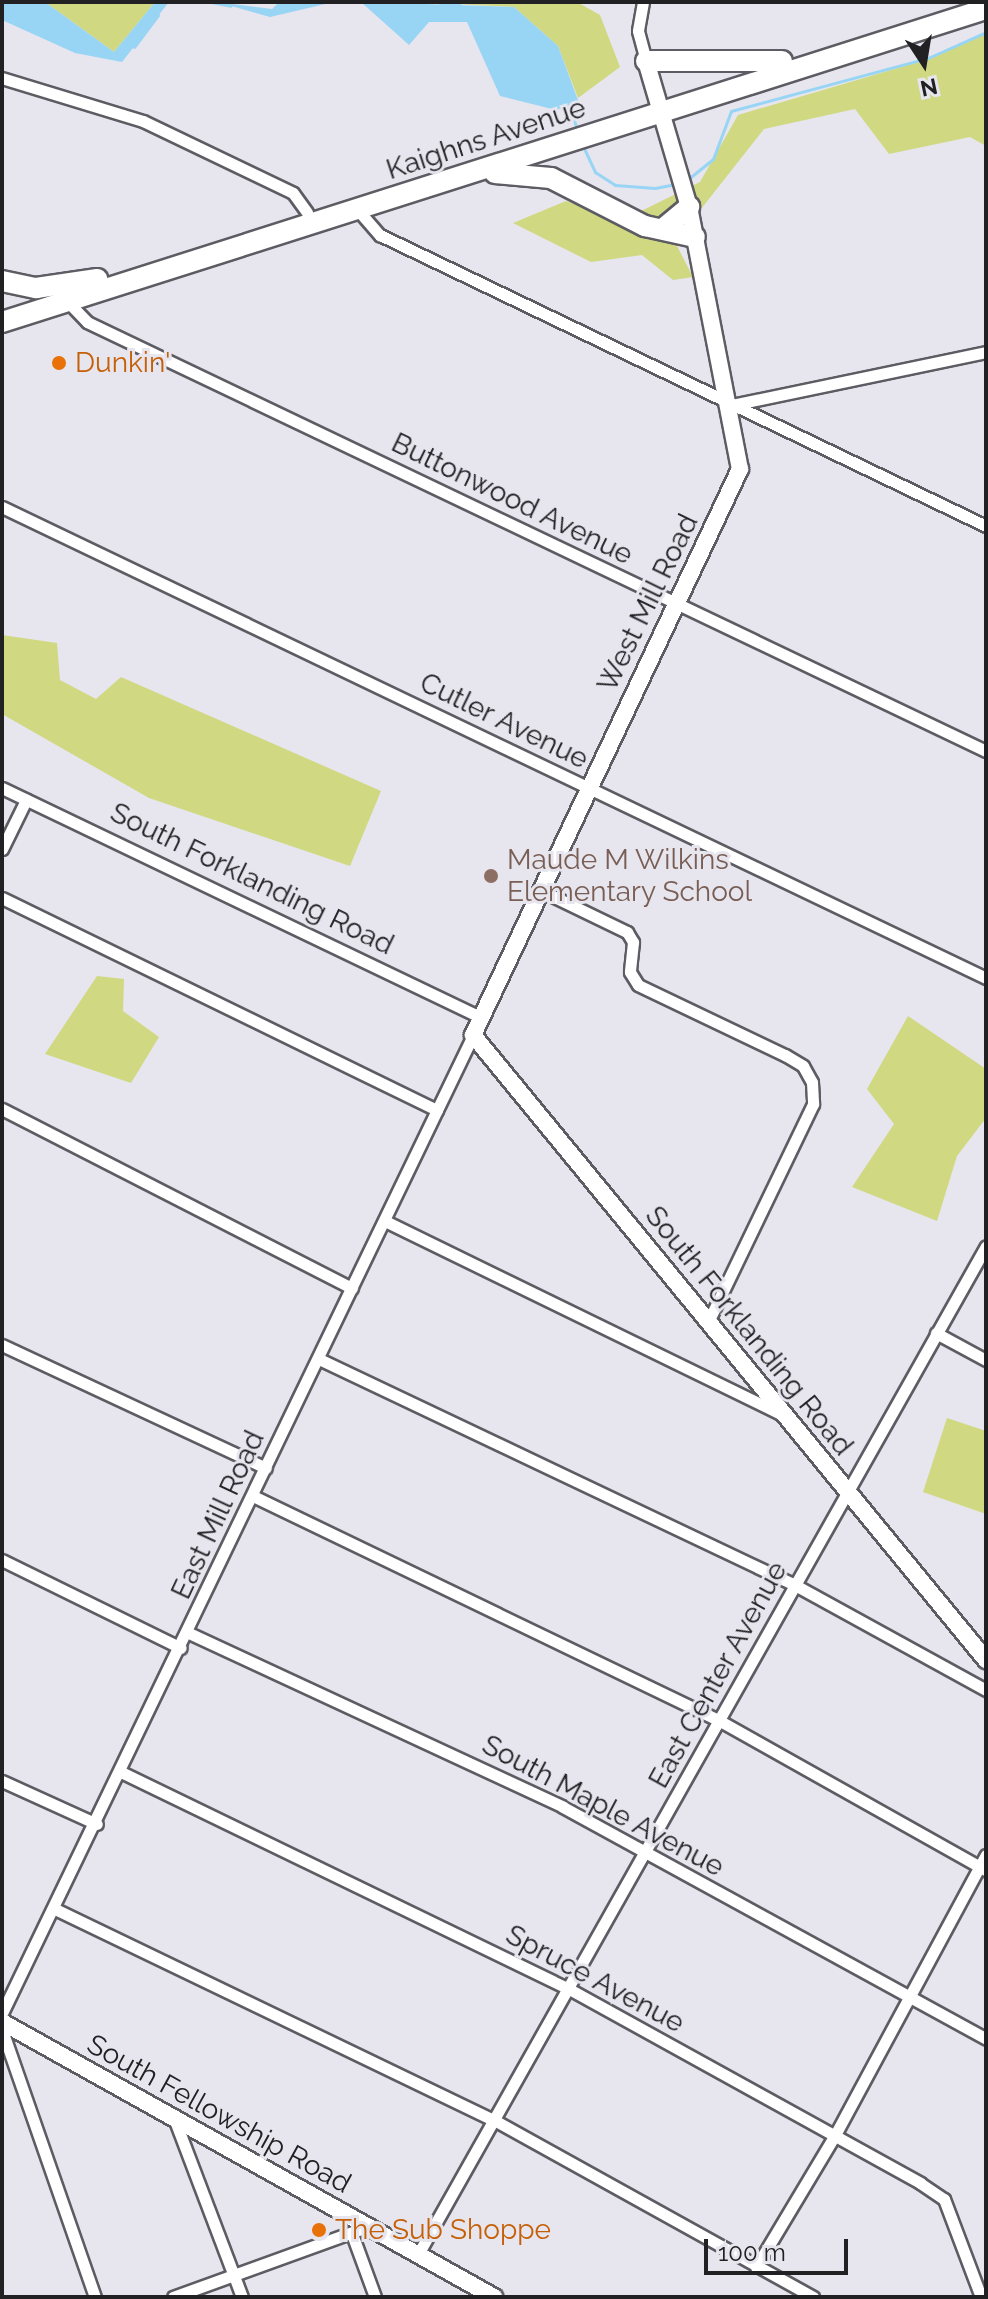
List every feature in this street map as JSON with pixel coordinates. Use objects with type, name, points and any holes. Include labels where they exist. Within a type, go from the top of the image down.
[{"type":"highway","name":"Kaighns Avenue","points":[[659,107],[782,61],[968,2]]},
{"type":"highway","name":"Kaighns Avenue","points":[[2,309],[307,212],[986,9]]},
{"type":"highway","points":[[646,61],[782,61]]},
{"type":"highway","name":"Kaighns Avenue","points":[[2,322],[463,176],[579,132]]},
{"type":"highway","points":[[463,176],[514,171],[544,176],[645,226],[695,237]]},
{"type":"highway","points":[[664,228],[686,198]]},
{"type":"highway","points":[[2,281],[36,288],[97,279]]},
{"type":"street","points":[[643,2],[638,31],[646,61]]},
{"type":"street","name":"West Mill Road","points":[[473,1035],[740,469],[731,405],[695,237],[646,61]]},
{"type":"street","points":[[2,78],[143,121],[293,193],[307,212]]},
{"type":"street","points":[[357,209],[380,235],[986,526]]},
{"type":"street","name":"Buttonwood Avenue","points":[[67,301],[87,322],[986,751]]},
{"type":"street","points":[[731,405],[986,352]]},
{"type":"street","name":"Cutler Avenue","points":[[2,507],[986,978]]},
{"type":"street","name":"South Forklanding Road","points":[[2,788],[480,1017]]},
{"type":"street","points":[[2,849],[26,800]]},
{"type":"street","points":[[540,890],[630,935],[630,972],[638,985],[785,1055],[803,1066],[812,1082],[813,1104],[709,1320]]},
{"type":"street","points":[[2,898],[437,1110]]},
{"type":"street","name":"South Forklanding Road","points":[[473,1035],[986,1660]]},
{"type":"street","name":"East Mill Road","points":[[2,2013],[189,1633],[473,1035]]},
{"type":"street","points":[[2,1109],[352,1288]]},
{"type":"street","points":[[385,1221],[785,1416]]},
{"type":"street","name":"East Center Avenue","points":[[417,2256],[571,1990],[986,1246]]},
{"type":"street","points":[[936,1333],[986,1360]]},
{"type":"street","points":[[2,1345],[266,1468]]},
{"type":"street","points":[[319,1359],[795,1585],[986,1690]]},
{"type":"street","points":[[253,1496],[720,1721],[983,1868]]},
{"type":"street","points":[[2,1560],[181,1648]]},
{"type":"street","name":"South Maple Avenue","points":[[189,1633],[483,1768],[986,2039]]},
{"type":"street","name":"Spruce Avenue","points":[[121,1772],[571,1990],[835,2135],[944,2199],[981,2297]]},
{"type":"street","points":[[2,1781],[97,1824]]},
{"type":"street","points":[[756,2267],[835,2135],[983,1868],[986,1855]]},
{"type":"street","points":[[55,1909],[494,2120],[813,2297]]},
{"type":"street","name":"South Fellowship Road","points":[[2,2022],[174,2118],[359,2230],[417,2256],[494,2297]]},
{"type":"street","points":[[2,2030],[95,2297]]},
{"type":"street","points":[[174,2118],[242,2297]]},
{"type":"street","points":[[173,2297],[359,2230],[375,2297]]},
{"type":"green space","points":[[45,2],[155,2],[114,52]]},
{"type":"green space","points":[[416,2],[577,2],[600,15],[620,67],[578,98],[558,46],[514,7]]},
{"type":"green space","points":[[986,33],[986,146],[970,137],[889,154],[855,109],[764,129],[675,242],[693,277],[673,280],[642,255],[591,262],[513,223],[566,201],[621,221],[700,182],[738,115],[918,62]]},
{"type":"green space","points":[[2,635],[57,643],[60,680],[96,699],[121,677],[381,791],[350,866],[149,798],[2,714]]},
{"type":"green space","points":[[97,976],[124,979],[123,1011],[159,1037],[131,1083],[45,1054]]},
{"type":"green space","points":[[908,1016],[986,1069],[986,1118],[957,1156],[937,1221],[852,1187],[894,1124],[867,1089]]},
{"type":"green space","points":[[947,1418],[986,1431],[986,1514],[923,1492]]},
{"type":"water","points":[[2,2],[45,2],[114,52],[155,2],[169,2],[122,62],[75,53],[2,20]]},
{"type":"water","points":[[217,2],[272,9],[279,2],[334,2],[270,17]]},
{"type":"water","points":[[361,2],[514,7],[558,46],[579,103],[556,110],[500,96],[467,22],[429,22],[409,45]]},
{"type":"waterway","points":[[211,2],[231,6]]},
{"type":"waterway","points":[[440,4],[460,5]]},
{"type":"waterway","points":[[134,47],[158,15]]},
{"type":"waterway","points":[[687,180],[713,159],[731,111],[928,58],[986,32]]},
{"type":"waterway","points":[[568,103],[577,129]]},
{"type":"waterway","points":[[582,144],[595,172],[615,185],[655,188],[676,184]]},
{"type":"place","name":"Dunkin'","points":[[59,363]]},
{"type":"place","name":"Maude M Wilkins Elementary School","points":[[491,876]]},
{"type":"place","name":"The Sub Shoppe","points":[[319,2230]]}]
